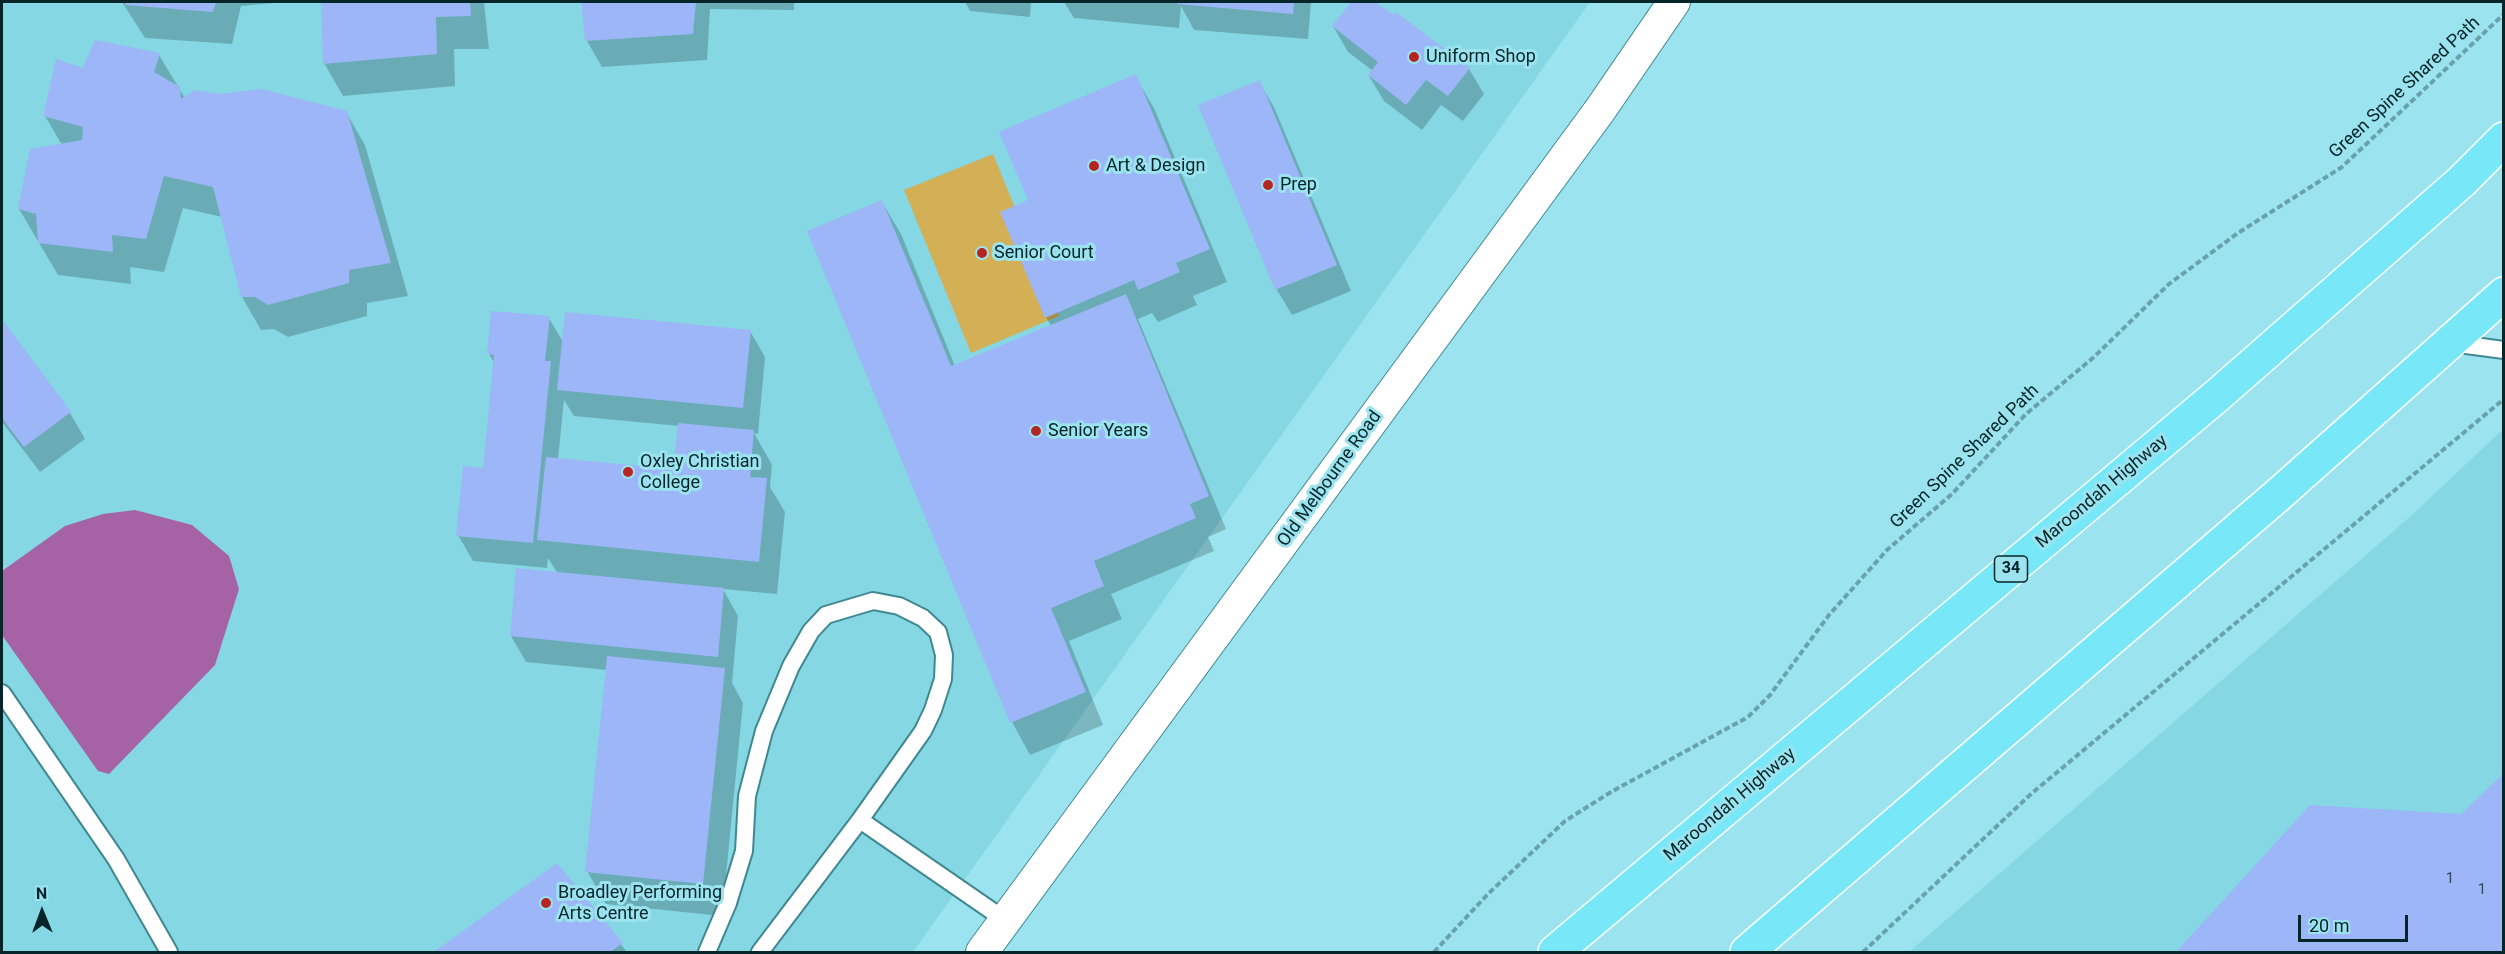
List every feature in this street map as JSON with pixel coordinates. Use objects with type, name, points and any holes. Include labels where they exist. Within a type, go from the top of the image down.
[{"type":"highway","name":"Maroondah Highway","points":[[1555,952],[2219,394],[2462,181],[2504,139]]},
{"type":"highway","points":[[1747,952],[2269,503],[2504,294]]},
{"type":"street","name":"Old Melbourne Road","points":[[982,952],[1600,110],[1674,2]]},
{"type":"lane","points":[[2450,343],[2504,350]]},
{"type":"lane","points":[[707,952],[728,903],[744,851],[747,795],[764,731],[791,666],[811,631],[826,615],[873,601],[899,606],[915,614],[938,632],[944,656],[943,679],[923,731],[861,820],[760,952]]},
{"type":"lane","points":[[2,693],[116,859],[169,952]]},
{"type":"lane","points":[[861,820],[1005,920]]},
{"type":"path","name":"Green Spine Shared Path","points":[[1434,952],[1488,894],[1565,821],[1611,792],[1748,717],[1770,695],[1829,615],[1887,550],[1952,494],[2026,414],[2094,357],[2169,284],[2238,233],[2342,167],[2504,14]]},
{"type":"path","points":[[1863,952],[2031,794],[2504,399]]},
{"type":"shaded area","name":"Oxley Christian College","points":[[2,2],[1590,2],[913,952],[2,952]]},
{"type":"shaded area","name":"Senior Court","points":[[993,154],[1059,316],[971,353],[904,190]]},
{"type":"shaded area","points":[[2503,429],[2503,952],[1909,952],[2412,515]]},
{"type":"shaded area","points":[[135,510],[192,525],[229,556],[239,589],[215,665],[109,774],[98,771],[2,635],[2,571],[65,526],[103,514]]},
{"type":"building","points":[[126,2],[216,2],[213,12],[125,5]]},
{"type":"building","points":[[321,2],[470,2],[471,16],[436,17],[437,54],[323,64]]},
{"type":"building","points":[[581,2],[696,2],[693,34],[585,41]]},
{"type":"building","points":[[1178,2],[1294,2],[1293,14],[1177,4]]},
{"type":"building","name":"Uniform Shop","points":[[1351,2],[1375,2],[1394,15],[1396,12],[1470,68],[1448,96],[1426,80],[1406,105],[1368,75],[1378,62],[1332,26]]},
{"type":"building","points":[[95,40],[160,53],[154,72],[180,87],[181,99],[195,90],[218,94],[262,89],[347,111],[391,263],[349,270],[349,283],[268,305],[255,297],[241,297],[213,187],[164,176],[146,239],[112,235],[113,252],[38,243],[36,214],[18,209],[30,149],[82,140],[83,127],[43,116],[56,59],[83,68]]},
{"type":"building","name":"Art & Design","points":[[1136,74],[1210,249],[1176,263],[1180,272],[1138,290],[1134,280],[1045,318],[1000,212],[1028,200],[999,132]]},
{"type":"building","name":"Prep","points":[[1260,80],[1337,265],[1275,290],[1198,105]]},
{"type":"building","name":"Senior Years","points":[[882,200],[951,366],[1126,294],[1209,496],[1190,504],[1196,518],[1094,561],[1104,586],[1051,608],[1086,692],[1010,723],[807,231]]},
{"type":"building","points":[[491,311],[550,316],[545,361],[551,361],[533,543],[456,536],[463,466],[483,468],[494,355],[487,354]]},
{"type":"building","points":[[565,312],[751,330],[743,408],[557,390]]},
{"type":"building","points":[[2,319],[71,412],[24,447],[2,418]]},
{"type":"building","points":[[678,423],[754,430],[750,477],[767,478],[759,562],[537,540],[546,457],[673,469]]},
{"type":"building","points":[[516,568],[724,588],[718,657],[510,636]]},
{"type":"building","points":[[607,656],[725,668],[703,884],[585,872]]},
{"type":"building","points":[[2504,773],[2504,952],[2176,952],[2310,805],[2461,814]]},
{"type":"building","name":"Broadley Performing Arts Centre","points":[[557,863],[623,943],[610,952],[434,952]]},
{"type":"place","name":"Uniform Shop","points":[[1414,57]]},
{"type":"place","name":"Art & Design","points":[[1094,166]]},
{"type":"place","name":"Prep","points":[[1268,185]]},
{"type":"place","name":"Senior Court","points":[[982,253]]},
{"type":"place","name":"Senior Years","points":[[1036,431]]},
{"type":"place","name":"Oxley Christian College","points":[[628,472]]},
{"type":"place","name":"Broadley Performing Arts Centre","points":[[546,903]]}]
